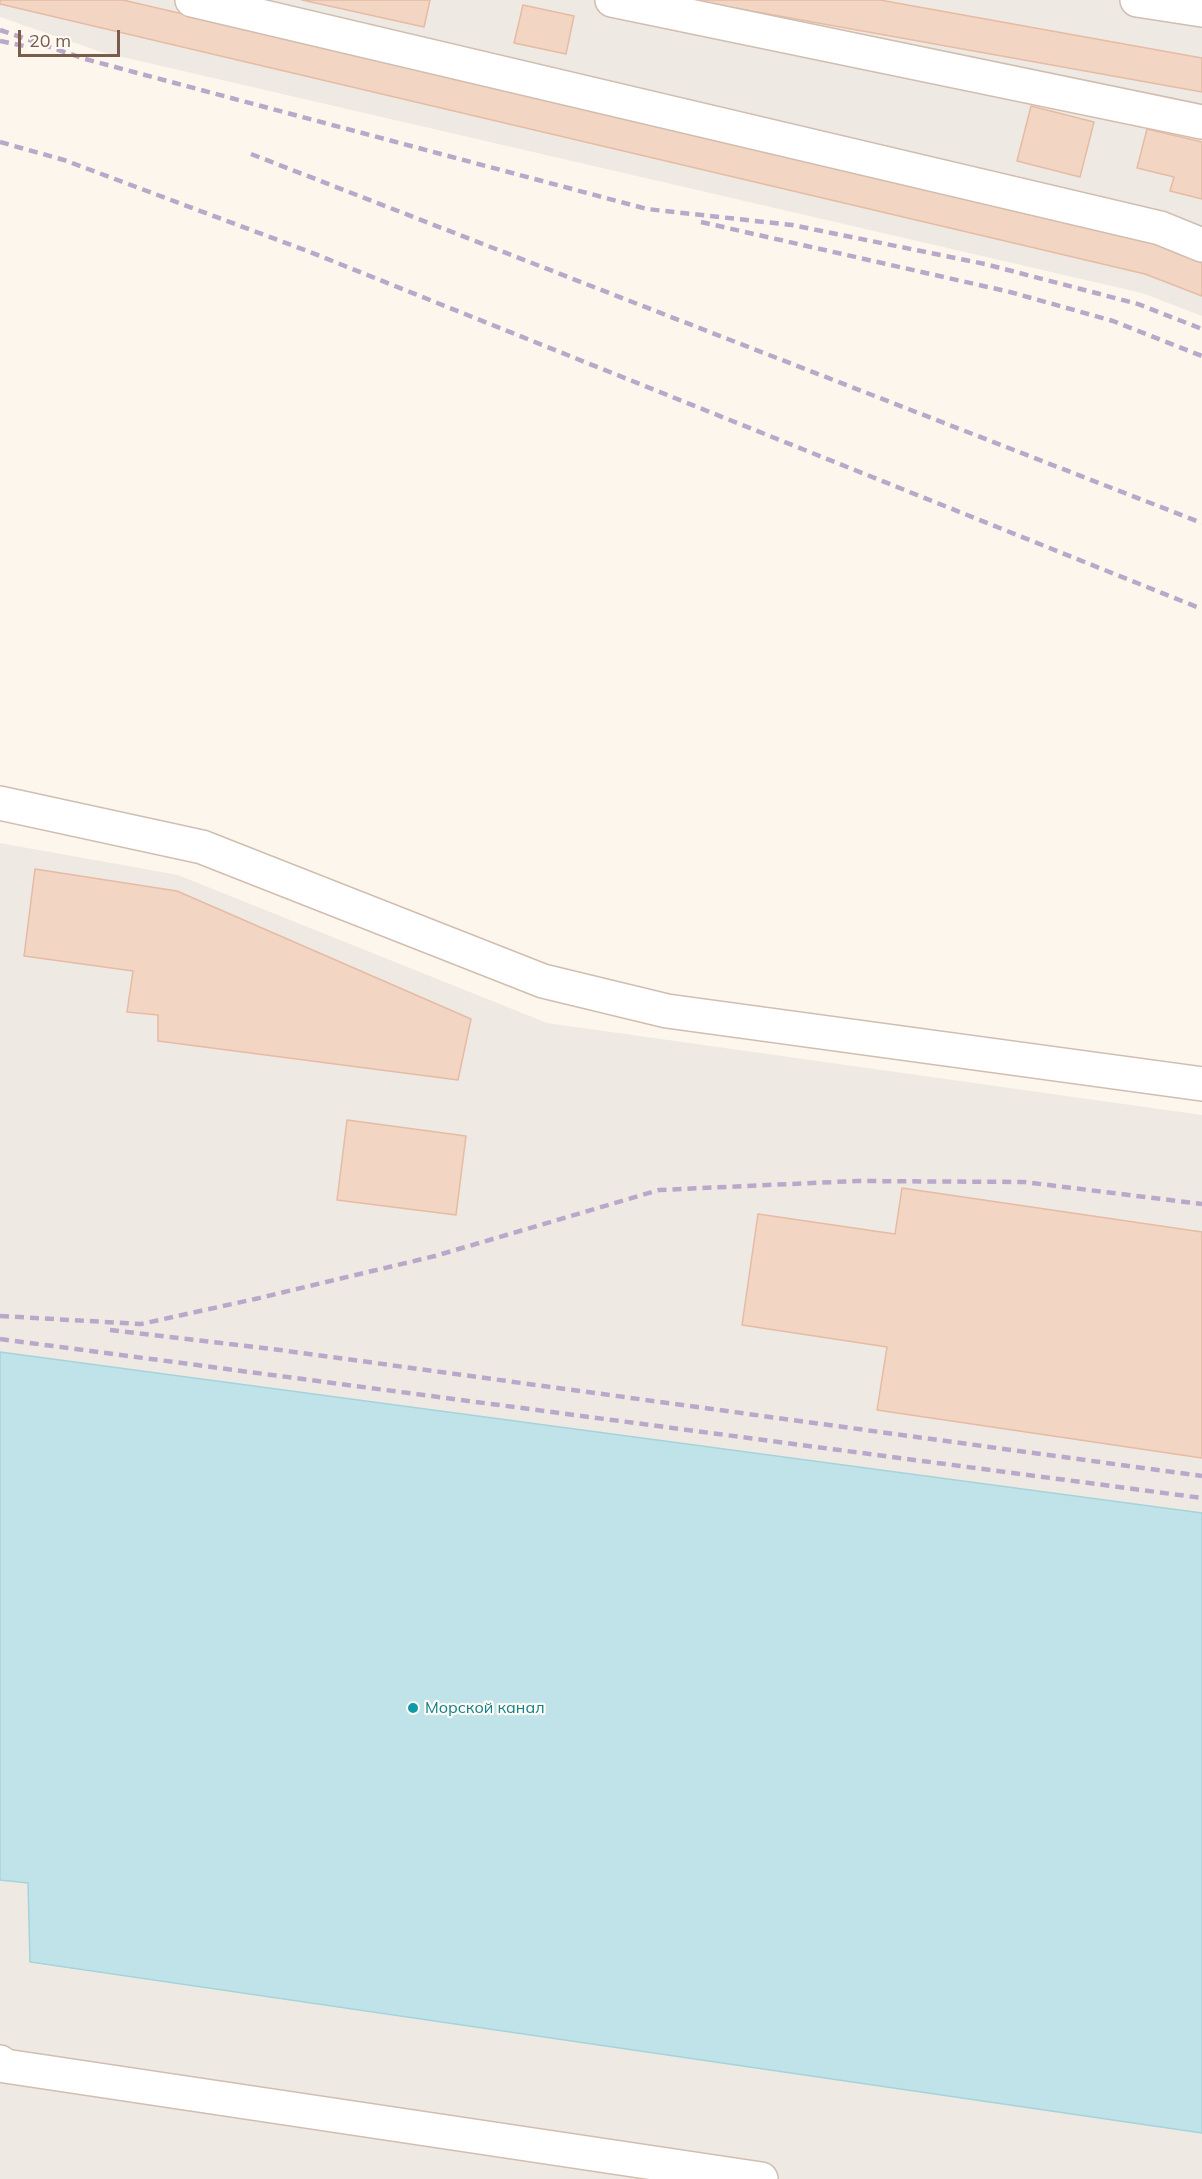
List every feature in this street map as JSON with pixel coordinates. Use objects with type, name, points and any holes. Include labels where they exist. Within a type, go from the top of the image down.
[{"type":"lane","points":[[192,0],[1160,228],[1202,244]]},
{"type":"lane","points":[[612,0],[1202,122]]},
{"type":"lane","points":[[1137,0],[1202,10]]},
{"type":"lane","points":[[0,803],[202,847],[543,981],[667,1011],[1202,1084]]},
{"type":"lane","points":[[0,2062],[5,2066],[761,2179]]},
{"type":"shaded area","points":[[0,0],[1202,0],[1202,316],[1142,293],[101,52],[0,17]]},
{"type":"shaded area","points":[[0,843],[178,875],[547,1023],[1202,1115],[1202,1513],[0,1352]]},
{"type":"shaded area","points":[[0,1880],[28,1883],[30,1963],[1202,2133],[1202,2179],[0,2179]]},
{"type":"water","name":"Морской канал","points":[[0,1352],[1202,1513],[1202,2133],[30,1962],[28,1883],[0,1880]]},
{"type":"building","points":[[0,0],[123,0],[1153,240],[1202,259],[1202,296],[1145,274],[0,4]]},
{"type":"building","points":[[302,0],[430,0],[424,27]]},
{"type":"building","points":[[690,0],[880,0],[1202,58],[1202,92]]},
{"type":"building","points":[[523,5],[574,16],[566,54],[514,43]]},
{"type":"building","points":[[1031,106],[1094,122],[1080,177],[1017,161]]},
{"type":"building","points":[[1147,129],[1202,142],[1202,199],[1170,191],[1174,177],[1137,168]]},
{"type":"building","points":[[35,869],[177,891],[471,1019],[458,1080],[158,1041],[158,1015],[127,1012],[133,971],[24,956]]},
{"type":"building","points":[[347,1120],[466,1136],[456,1215],[337,1200]]},
{"type":"building","points":[[902,1188],[1202,1232],[1202,1458],[877,1410],[887,1347],[742,1325],[758,1214],[895,1234]]},
{"type":"railway","points":[[0,30],[85,59],[647,209],[792,225],[985,264],[1138,304],[1202,329]]},
{"type":"railway","points":[[0,41],[29,47]]},
{"type":"railway","points":[[0,142],[64,160],[310,252],[1202,609]]},
{"type":"railway","points":[[251,154],[1202,523]]},
{"type":"railway","points":[[701,222],[1010,292],[1113,321],[1202,356]]},
{"type":"railway","points":[[0,1316],[141,1324],[435,1256],[659,1190],[856,1181],[1024,1182],[1202,1204]]},
{"type":"railway","points":[[110,1330],[280,1350],[1202,1476]]},
{"type":"railway","points":[[0,1339],[1202,1498]]},
{"type":"place","name":"Морской канал","points":[[413,1708]]}]
